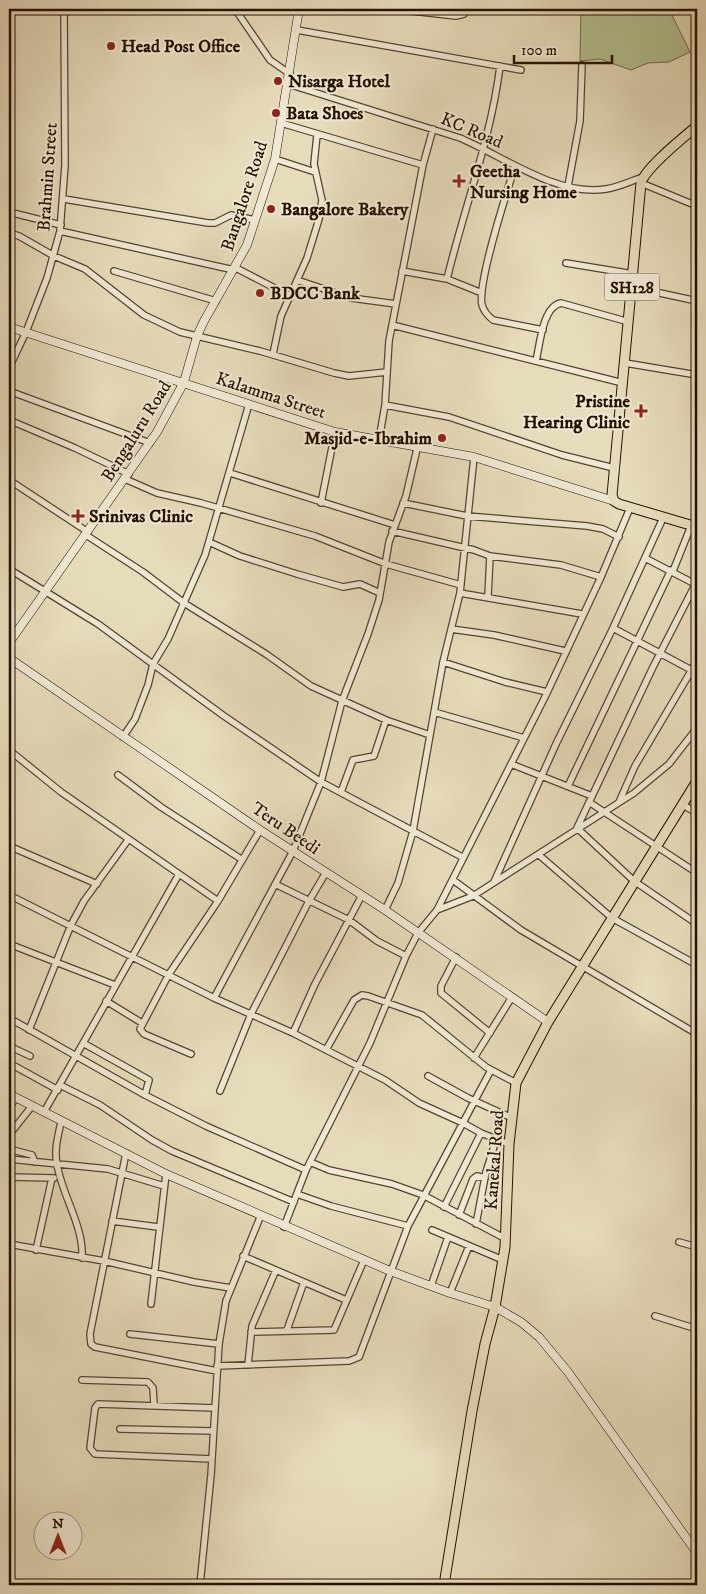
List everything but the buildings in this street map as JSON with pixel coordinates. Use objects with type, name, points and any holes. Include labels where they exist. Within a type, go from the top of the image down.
[{"type":"main road","points":[[642,180],[696,128]]},
{"type":"main road","name":"SH128","points":[[614,501],[614,469],[642,180]]},
{"type":"main road","points":[[614,501],[630,508],[694,527]]},
{"type":"main road","name":"Kanekal Road","points":[[444,1585],[472,1411],[485,1344],[495,1307],[503,1260],[506,1239],[509,1144],[516,1083],[548,1022],[696,784]]},
{"type":"street","name":"Brahmin Street","points":[[9,368],[26,332],[54,256],[62,224],[64,199],[64,9]]},
{"type":"street","points":[[235,9],[270,60],[290,74]]},
{"type":"street","name":"Bangalore Road","points":[[184,382],[197,336],[247,245],[275,160],[299,9]]},
{"type":"street","points":[[393,9],[461,16],[465,9]]},
{"type":"street","points":[[297,30],[521,70]]},
{"type":"street","points":[[568,186],[580,121],[582,65]]},
{"type":"street","points":[[446,279],[483,148],[500,66]]},
{"type":"street","name":"KC Road","points":[[288,84],[433,130],[483,148],[515,166],[568,186],[605,189],[642,180]]},
{"type":"street","points":[[282,123],[423,166]]},
{"type":"street","points":[[379,440],[385,405],[392,326],[423,166],[433,130]]},
{"type":"street","points":[[273,354],[281,316],[315,237],[319,219],[322,200],[315,172],[318,135]]},
{"type":"street","points":[[275,160],[315,172]]},
{"type":"street","points":[[515,166],[482,293],[482,305],[487,315],[493,320],[543,330]]},
{"type":"street","points":[[642,180],[697,206]]},
{"type":"street","points":[[64,199],[208,223],[215,223],[231,215],[255,220]]},
{"type":"street","points":[[9,212],[62,224]]},
{"type":"street","points":[[60,231],[235,269],[290,296]]},
{"type":"street","points":[[9,233],[19,236],[54,256],[85,269],[154,321],[180,332],[273,354],[342,374],[387,372]]},
{"type":"street","points":[[566,263],[633,274]]},
{"type":"street","points":[[114,271],[216,301]]},
{"type":"street","points":[[402,271],[446,279],[482,293]]},
{"type":"street","points":[[297,280],[351,298],[396,304]]},
{"type":"street","points":[[632,287],[697,301]]},
{"type":"street","points":[[536,361],[543,330],[550,308],[554,304],[561,303],[629,322]]},
{"type":"street","points":[[392,326],[623,383]]},
{"type":"street","name":"Kalamma Street","points":[[9,327],[335,432],[417,449],[474,457],[614,501]]},
{"type":"street","points":[[625,363],[697,375]]},
{"type":"street","name":"Bengaluru Road","points":[[9,643],[150,443],[184,382]]},
{"type":"street","points":[[9,391],[150,443]]},
{"type":"street","points":[[123,737],[142,703],[153,664],[168,639],[208,542],[249,404]]},
{"type":"street","points":[[385,405],[449,416],[562,455],[614,469]]},
{"type":"street","points":[[9,420],[75,448],[157,493],[315,536],[386,564],[461,584]]},
{"type":"street","points":[[321,503],[335,432]]},
{"type":"street","points":[[214,998],[293,851],[321,782],[342,701],[368,634],[380,593],[393,528],[403,503],[417,449]]},
{"type":"street","points":[[384,910],[398,882],[413,831],[443,662],[460,593],[474,457]]},
{"type":"street","points":[[230,473],[393,528],[490,556],[561,565],[601,577]]},
{"type":"street","points":[[9,480],[143,572],[184,603],[266,654],[311,686],[386,720],[430,735]]},
{"type":"street","points":[[403,503],[467,516],[587,526],[603,529],[619,537]]},
{"type":"street","points":[[284,1227],[306,1170],[358,1067],[388,1002],[406,956],[418,933],[437,910],[453,880],[462,857],[547,692],[601,577],[630,508]]},
{"type":"street","points":[[494,882],[542,776],[613,628],[662,518]]},
{"type":"street","points":[[568,786],[637,640],[694,527]]},
{"type":"street","points":[[208,542],[240,556],[289,572],[343,587],[360,584],[380,593]]},
{"type":"street","points":[[488,596],[490,556]]},
{"type":"street","points":[[577,828],[661,652],[697,584],[645,558]]},
{"type":"street","points":[[9,569],[98,624],[321,782],[462,857]]},
{"type":"street","points":[[460,593],[488,596],[582,614]]},
{"type":"street","points":[[613,628],[695,671]]},
{"type":"street","points":[[451,629],[494,635],[565,651]]},
{"type":"street","name":"Teru Beedi","points":[[9,658],[260,830],[456,957],[548,1022]]},
{"type":"street","points":[[619,802],[635,766],[695,671],[697,661]]},
{"type":"street","points":[[443,662],[505,682],[547,692]]},
{"type":"street","points":[[434,712],[524,738]]},
{"type":"street","points":[[341,792],[352,760],[376,754],[386,720]]},
{"type":"street","points":[[437,910],[473,896],[619,802],[670,764],[697,728]]},
{"type":"street","points":[[9,750],[61,792],[218,902]]},
{"type":"street","points":[[511,764],[568,786],[590,799],[604,812],[697,873]]},
{"type":"street","points":[[118,776],[161,807],[241,859]]},
{"type":"street","points":[[683,805],[697,813]]},
{"type":"street","points":[[577,828],[634,881],[697,924]]},
{"type":"street","points":[[191,1054],[144,1034],[140,1029],[169,974],[218,902],[241,859],[260,830]]},
{"type":"street","points":[[29,1030],[70,925],[128,840]]},
{"type":"street","points":[[9,846],[97,884]]},
{"type":"street","points":[[538,854],[612,918],[697,965]]},
{"type":"street","points":[[44,1112],[178,874]]},
{"type":"street","points":[[220,1091],[251,1014],[309,901],[326,874]]},
{"type":"street","points":[[453,880],[521,930],[697,1034]]},
{"type":"street","points":[[275,884],[348,920],[378,941],[406,956]]},
{"type":"street","points":[[9,895],[133,955],[214,998],[293,1033],[405,1094],[481,1133],[509,1144]]},
{"type":"street","points":[[293,1033],[362,895]]},
{"type":"street","points":[[9,944],[115,985]]},
{"type":"street","points":[[456,957],[441,986],[441,994],[490,1033]]},
{"type":"street","points":[[326,1050],[354,1000],[362,995],[388,1002],[429,1020],[474,1058],[491,1070],[516,1083]]},
{"type":"street","points":[[474,1058],[512,997]]},
{"type":"street","points":[[106,1001],[142,1023]]},
{"type":"street","points":[[9,1018],[75,1058],[144,1095],[206,1126],[306,1170]]},
{"type":"street","points":[[83,1043],[149,1080],[144,1095]]},
{"type":"street","points":[[9,1046],[30,1056]]},
{"type":"street","points":[[9,1063],[100,1105],[172,1151],[294,1202]]},
{"type":"street","points":[[126,1153],[90,1334],[91,1344],[95,1347],[217,1369],[248,1365],[349,1361],[359,1358],[408,1226],[491,1070]]},
{"type":"street","points":[[428,1076],[512,1118]]},
{"type":"street","points":[[9,1094],[166,1174],[284,1227],[450,1294],[495,1307],[521,1322],[568,1372],[697,1554]]},
{"type":"street","points":[[9,1106],[17,1098]]},
{"type":"street","points":[[9,1135],[32,1106]]},
{"type":"street","points":[[61,1122],[56,1144],[57,1164],[81,1238],[82,1258]]},
{"type":"street","points":[[444,1207],[481,1133]]},
{"type":"street","points":[[476,1224],[485,1178],[496,1140]]},
{"type":"street","points":[[9,1149],[32,1155],[35,1162]]},
{"type":"street","points":[[9,1160],[86,1166],[164,1186]]},
{"type":"street","points":[[310,1162],[329,1170],[392,1184],[423,1195],[506,1239]]},
{"type":"street","points":[[151,1304],[158,1227],[166,1174]]},
{"type":"street","points":[[459,1215],[473,1179],[477,1176],[485,1178]]},
{"type":"street","points":[[9,1177],[60,1178]]},
{"type":"street","points":[[36,1250],[52,1178]]},
{"type":"street","points":[[297,1194],[331,1206],[408,1226]]},
{"type":"street","points":[[200,1585],[212,1459],[212,1431],[219,1344],[231,1288],[260,1215]]},
{"type":"street","points":[[112,1221],[158,1227]]},
{"type":"street","points":[[432,1230],[503,1260]]},
{"type":"street","points":[[430,1286],[448,1237]]},
{"type":"street","points":[[679,1242],[697,1247]]},
{"type":"street","points":[[9,1244],[104,1261],[231,1288]]},
{"type":"street","points":[[450,1294],[469,1246]]},
{"type":"street","points":[[243,1256],[346,1300]]},
{"type":"street","points":[[251,1332],[334,1330],[364,1260]]},
{"type":"street","points":[[248,1365],[251,1332],[276,1270]]},
{"type":"street","points":[[287,1330],[304,1282]]},
{"type":"street","points":[[656,1316],[697,1329]]},
{"type":"street","points":[[130,1334],[219,1344]]},
{"type":"street","points":[[82,1380],[148,1382],[153,1388],[154,1405]]},
{"type":"street","points":[[212,1459],[91,1452],[95,1406],[154,1405],[214,1408]]},
{"type":"street","points":[[120,1429],[212,1431]]},
{"type":"green space","points":[[581,9],[669,9],[690,52],[669,62],[648,63],[631,70],[600,59],[580,61]]},
{"type":"place","name":"Head Post Office","points":[[111,46]]},
{"type":"place","name":"Nisarga Hotel","points":[[278,81]]},
{"type":"place","name":"Bata Shoes","points":[[276,113]]},
{"type":"place","name":"Geetha Nursing Home","points":[[459,181]]},
{"type":"place","name":"Bangalore Bakery","points":[[271,209]]},
{"type":"place","name":"BDCC Bank","points":[[260,293]]},
{"type":"place","name":"Pristine Hearing Clinic","points":[[641,411]]},
{"type":"place","name":"Masjid-e-Ibrahim","points":[[442,438]]},
{"type":"place","name":"Srinivas Clinic","points":[[78,516]]}]
